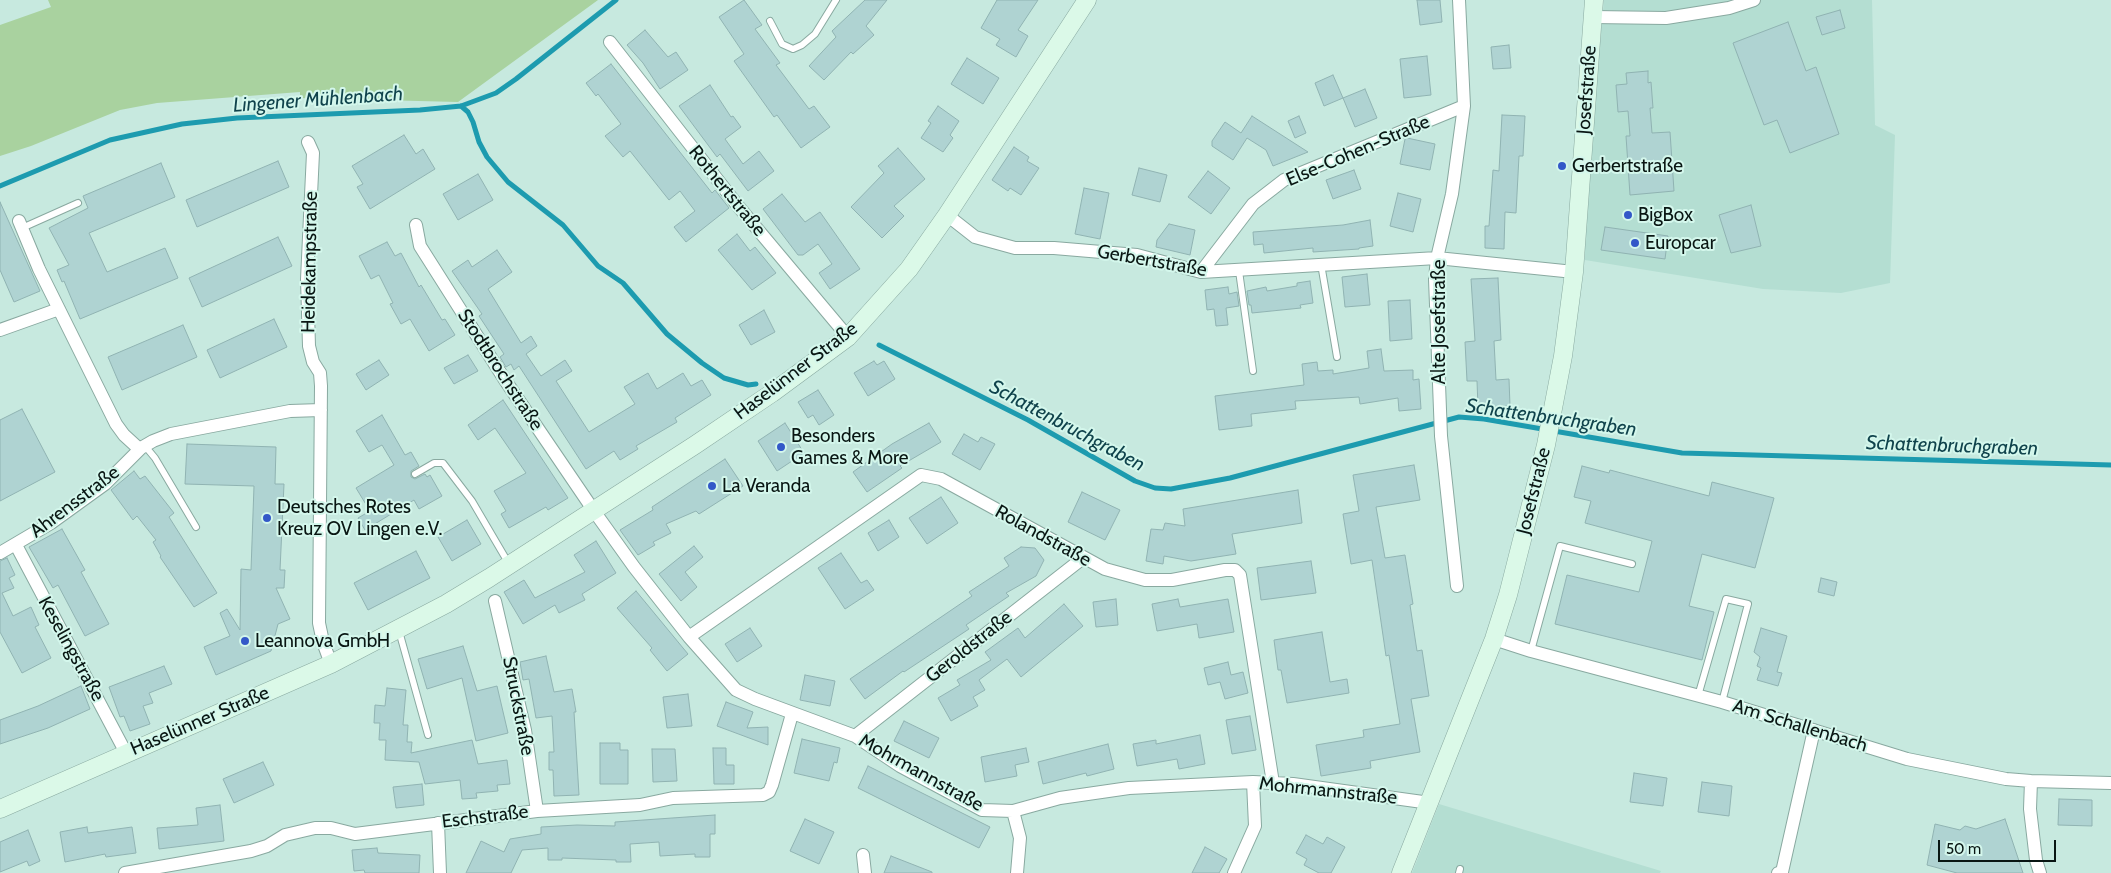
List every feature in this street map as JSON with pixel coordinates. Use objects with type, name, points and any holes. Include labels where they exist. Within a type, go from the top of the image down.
[{"type":"street","name":"Haselünner Straße","points":[[0,809],[330,664],[398,629],[510,565],[594,511],[772,393],[848,337],[909,269],[947,215],[1087,0]]},
{"type":"street","name":"Alte Josefstraße","points":[[1457,586],[1441,436],[1435,279],[1437,258],[1452,194],[1464,106],[1459,0]]},
{"type":"street","points":[[1593,8],[1666,18],[1728,8],[1754,0]]},
{"type":"street","name":"Josefstraße","points":[[1401,873],[1494,639],[1508,595],[1552,420],[1574,272],[1593,8]]},
{"type":"street","name":"Rothertstraße","points":[[610,42],[738,206],[848,337]]},
{"type":"street","name":"Else-Cohen-Straße","points":[[1201,272],[1253,204],[1284,180],[1464,106]]},
{"type":"street","name":"Heidekampstraße","points":[[308,142],[313,154],[307,279],[309,346],[313,362],[320,373],[321,410],[319,623],[330,664]]},
{"type":"street","name":"Gerbertstraße","points":[[947,215],[975,236],[1015,248],[1054,248],[1137,255],[1201,272],[1437,258],[1574,272]]},
{"type":"street","points":[[21,224],[39,269],[116,424],[136,446],[143,447]]},
{"type":"street","name":"Stodtbrochstraße","points":[[416,225],[420,246],[505,380],[594,511]]},
{"type":"street","points":[[0,330],[59,309]]},
{"type":"street","name":"Ahrensstraße","points":[[0,553],[16,545],[105,484],[143,447],[171,434],[290,411],[321,410]]},
{"type":"street","name":"Rolandstraße","points":[[690,637],[921,475],[942,479],[1105,569],[1145,580],[1172,580],[1225,570],[1235,570],[1240,575],[1273,783]]},
{"type":"street","name":"Mohrmannstraße","points":[[594,511],[634,567],[690,637],[736,690],[792,714],[855,736],[900,766],[982,810],[1012,811],[1090,792],[1129,788],[1253,782],[1430,803]]},
{"type":"street","name":"Keselingstraße","points":[[16,545],[126,753]]},
{"type":"street","name":"Geroldstraße","points":[[855,736],[1083,558]]},
{"type":"street","name":"Struckstraße","points":[[495,601],[524,730],[536,811]]},
{"type":"street","name":"Am Schallenbach","points":[[1494,639],[1697,697],[1722,702],[1907,759],[2006,779],[2031,782],[2111,783]]},
{"type":"street","name":"Eschstraße","points":[[125,873],[251,851],[267,846],[285,835],[315,828],[330,828],[355,834],[536,811],[640,806],[673,798],[763,795],[769,792],[792,714]]},
{"type":"street","points":[[1778,873],[1782,872],[1814,730]]},
{"type":"street","points":[[1234,873],[1256,826],[1253,782]]},
{"type":"street","points":[[2031,782],[2030,809],[2036,860],[2040,873]]},
{"type":"street","points":[[1012,811],[1020,838],[1017,873]]},
{"type":"street","points":[[438,823],[440,873]]},
{"type":"street","points":[[863,855],[865,873]]},
{"type":"lane","points":[[770,21],[782,44],[792,49],[802,45],[815,34],[836,0]]},
{"type":"lane","points":[[21,224],[78,203]]},
{"type":"lane","points":[[1321,264],[1337,357]]},
{"type":"lane","points":[[1239,271],[1253,371]]},
{"type":"lane","points":[[143,447],[155,458],[196,527]]},
{"type":"lane","points":[[415,474],[434,463],[444,463],[472,501],[510,565]]},
{"type":"lane","points":[[1531,651],[1560,546],[1632,564]]},
{"type":"lane","points":[[1697,697],[1726,599],[1748,604],[1722,702]]},
{"type":"lane","points":[[398,629],[428,735]]},
{"type":"shaded area","points":[[1604,0],[1872,0],[1875,125],[1895,135],[1890,283],[1841,293],[1763,289],[1585,260],[1593,115]]},
{"type":"shaded area","points":[[1439,804],[1661,871],[1660,873],[1412,873]]},
{"type":"green space","points":[[48,0],[598,0],[458,102],[300,98],[300,92],[157,103],[120,110],[31,146],[0,156],[0,25],[51,7]]},
{"type":"building","points":[[744,0],[762,25],[755,29],[780,63],[776,65],[809,109],[814,106],[830,127],[801,148],[777,115],[774,117],[734,61],[744,54],[719,17]]},
{"type":"building","points":[[865,0],[887,0],[866,26],[874,35],[853,54],[851,52],[824,80],[809,66],[836,37],[832,31]]},
{"type":"building","points":[[997,0],[1038,0],[1018,30],[1028,36],[1016,57],[996,45],[1000,39],[981,28]]},
{"type":"building","points":[[1417,0],[1440,0],[1442,22],[1420,25]]},
{"type":"building","points":[[1840,10],[1845,28],[1822,35],[1816,17]]},
{"type":"building","points":[[1788,22],[1806,71],[1816,67],[1839,134],[1790,153],[1777,120],[1764,125],[1733,43]]},
{"type":"building","points":[[645,30],[668,57],[676,52],[688,70],[660,89],[643,63],[627,45]]},
{"type":"building","points":[[1509,45],[1511,68],[1493,69],[1491,47]]},
{"type":"building","points":[[1427,56],[1431,95],[1404,98],[1400,59]]},
{"type":"building","points":[[967,58],[999,78],[983,104],[951,84]]},
{"type":"building","points":[[611,64],[712,193],[715,190],[729,208],[686,242],[674,227],[695,211],[680,191],[669,200],[630,151],[623,157],[605,136],[621,124],[598,94],[596,96],[586,83]]},
{"type":"building","points":[[1648,71],[1648,83],[1651,82],[1653,108],[1650,108],[1652,133],[1670,132],[1674,191],[1630,195],[1626,136],[1630,136],[1628,111],[1618,112],[1616,85],[1627,84],[1626,73]]},
{"type":"building","points":[[1333,75],[1343,98],[1324,106],[1315,83]]},
{"type":"building","points":[[710,85],[731,117],[733,116],[741,127],[725,139],[743,164],[759,151],[774,171],[748,191],[720,154],[717,157],[679,106]]},
{"type":"building","points":[[1365,89],[1377,118],[1355,127],[1343,98]]},
{"type":"building","points":[[938,106],[959,121],[950,135],[953,138],[943,152],[921,138],[931,123],[928,121]]},
{"type":"building","points":[[1502,115],[1525,116],[1523,156],[1519,156],[1516,213],[1505,212],[1504,249],[1485,248],[1485,226],[1489,226],[1493,170],[1499,171]]},
{"type":"building","points":[[1252,116],[1308,152],[1273,166],[1266,150],[1247,138],[1233,160],[1212,146],[1212,141],[1225,122],[1241,133]]},
{"type":"building","points":[[1299,116],[1306,133],[1295,138],[1288,121]]},
{"type":"building","points":[[404,135],[416,154],[423,149],[435,169],[370,209],[357,187],[363,184],[352,166]]},
{"type":"building","points":[[1405,139],[1435,144],[1430,170],[1400,164]]},
{"type":"building","points":[[1014,147],[1029,157],[1027,161],[1039,168],[1021,195],[1010,188],[1008,191],[992,180]]},
{"type":"building","points":[[898,148],[925,179],[894,206],[904,216],[882,238],[851,207],[884,173],[878,166]]},
{"type":"building","points":[[278,161],[289,187],[197,227],[186,200]]},
{"type":"building","points":[[161,163],[175,197],[89,233],[107,272],[165,248],[178,278],[80,319],[64,281],[62,282],[57,270],[69,265],[49,228],[88,208],[83,196]]},
{"type":"building","points":[[1139,168],[1167,175],[1160,202],[1132,195]]},
{"type":"building","points":[[1354,170],[1361,189],[1333,199],[1326,180]]},
{"type":"building","points":[[1208,171],[1230,188],[1211,214],[1188,197]]},
{"type":"building","points":[[478,174],[493,200],[458,220],[443,194]]},
{"type":"building","points":[[1084,188],[1109,193],[1100,239],[1075,234]]},
{"type":"building","points":[[1398,193],[1421,199],[1413,232],[1390,226]]},
{"type":"building","points":[[782,194],[805,222],[820,212],[860,269],[830,289],[819,273],[832,264],[818,244],[803,255],[798,255],[763,209]]},
{"type":"building","points":[[0,202],[40,291],[14,302],[0,270]]},
{"type":"building","points":[[1751,205],[1761,246],[1731,253],[1719,215]]},
{"type":"building","points":[[1370,220],[1373,246],[1359,249],[1313,252],[1313,248],[1264,253],[1263,244],[1254,245],[1253,232],[1343,225]]},
{"type":"building","points":[[1169,224],[1195,230],[1190,255],[1156,247],[1157,240]]},
{"type":"building","name":"Europcar","points":[[1605,227],[1668,236],[1665,259],[1601,250]]},
{"type":"building","points":[[737,234],[750,251],[755,247],[776,273],[752,290],[718,250]]},
{"type":"building","points":[[278,237],[292,266],[202,307],[189,278]]},
{"type":"building","points":[[387,242],[395,256],[401,253],[419,287],[421,285],[442,320],[445,319],[455,335],[429,351],[410,319],[401,324],[390,304],[393,303],[379,275],[371,279],[359,256]]},
{"type":"building","points":[[497,250],[512,272],[488,289],[521,343],[531,336],[537,346],[526,354],[541,376],[565,360],[572,371],[556,381],[589,432],[635,404],[624,387],[648,373],[657,389],[683,373],[691,386],[702,380],[711,395],[675,418],[677,422],[636,446],[638,449],[620,460],[614,451],[586,469],[519,366],[514,370],[511,364],[506,367],[500,357],[504,354],[479,316],[482,314],[452,271],[468,260],[472,267]]},
{"type":"building","points":[[1367,274],[1370,305],[1345,307],[1342,277]]},
{"type":"building","points":[[1498,278],[1501,340],[1494,341],[1496,380],[1509,379],[1510,406],[1478,407],[1477,381],[1467,381],[1465,342],[1475,341],[1471,279]]},
{"type":"building","points":[[1310,281],[1313,303],[1300,305],[1301,308],[1252,313],[1247,291],[1266,287],[1267,291],[1297,286],[1297,283]]},
{"type":"building","points":[[1228,287],[1229,294],[1237,292],[1239,306],[1226,308],[1228,325],[1216,326],[1214,309],[1207,310],[1205,290]]},
{"type":"building","points":[[1410,300],[1412,339],[1390,341],[1388,301]]},
{"type":"building","points":[[764,310],[775,332],[751,345],[739,325]]},
{"type":"building","points":[[274,319],[287,347],[220,378],[207,350]]},
{"type":"building","points":[[183,325],[197,357],[122,390],[108,357]]},
{"type":"building","points":[[1381,349],[1384,371],[1413,370],[1413,380],[1419,379],[1421,409],[1399,411],[1398,398],[1360,404],[1359,397],[1295,401],[1296,409],[1251,414],[1252,426],[1219,430],[1215,396],[1304,385],[1302,364],[1317,362],[1318,371],[1333,370],[1333,374],[1369,368],[1367,351]]},
{"type":"building","points":[[468,355],[478,371],[454,384],[444,368]]},
{"type":"building","points":[[379,360],[389,375],[366,390],[356,374]]},
{"type":"building","points":[[874,361],[877,365],[884,361],[895,379],[868,396],[854,373]]},
{"type":"building","points":[[818,390],[834,415],[819,425],[813,415],[808,418],[798,402]]},
{"type":"building","points":[[503,400],[568,498],[548,510],[546,507],[509,528],[501,514],[506,511],[494,491],[526,473],[495,428],[478,440],[468,425]]},
{"type":"building","points":[[22,409],[55,472],[0,501],[0,420]]},
{"type":"building","points":[[382,415],[405,455],[411,452],[419,466],[411,471],[411,477],[415,479],[425,474],[427,477],[430,475],[442,496],[419,509],[414,500],[365,530],[358,518],[370,511],[356,488],[394,465],[382,445],[369,452],[356,431]]},
{"type":"building","name":"Besonders Games & More","points":[[785,423],[804,453],[777,471],[758,441]]},
{"type":"building","points":[[929,423],[941,442],[900,466],[902,468],[867,492],[853,472],[892,444]]},
{"type":"building","points":[[964,434],[978,442],[981,437],[995,444],[980,470],[952,454]]},
{"type":"building","points":[[187,444],[276,447],[275,484],[284,484],[280,570],[285,570],[284,588],[276,588],[290,619],[278,624],[271,651],[216,675],[204,647],[230,636],[220,613],[227,609],[240,630],[241,569],[251,570],[254,486],[185,484]]},
{"type":"building","points":[[725,459],[743,486],[699,514],[696,511],[666,524],[671,533],[653,542],[655,545],[638,555],[620,530],[653,510],[652,507]]},
{"type":"building","points":[[1414,465],[1420,500],[1376,507],[1385,558],[1405,555],[1413,604],[1410,605],[1417,651],[1422,650],[1429,696],[1411,699],[1420,752],[1370,761],[1371,768],[1321,776],[1316,745],[1364,737],[1363,730],[1400,724],[1389,655],[1386,656],[1372,560],[1351,564],[1343,514],[1359,511],[1353,475]]},
{"type":"building","points":[[1582,466],[1609,473],[1610,470],[1709,496],[1712,482],[1774,498],[1755,568],[1702,554],[1689,606],[1714,612],[1702,660],[1555,624],[1567,575],[1639,592],[1652,541],[1585,523],[1591,501],[1574,497]]},
{"type":"building","points":[[134,471],[140,479],[145,476],[174,513],[169,517],[217,593],[194,607],[160,557],[153,542],[156,540],[137,516],[133,520],[111,490]]},
{"type":"building","points":[[1298,490],[1302,523],[1232,534],[1236,554],[1191,561],[1164,556],[1163,564],[1146,561],[1151,529],[1163,530],[1165,523],[1185,526],[1183,509]]},
{"type":"building","points":[[1082,492],[1120,510],[1105,540],[1068,522]]},
{"type":"building","points":[[941,497],[958,523],[927,544],[909,518]]},
{"type":"building","points":[[467,520],[481,544],[452,561],[438,537]]},
{"type":"building","points":[[889,520],[899,537],[878,551],[868,533]]},
{"type":"building","points":[[62,529],[85,570],[81,572],[109,624],[85,636],[58,585],[53,588],[29,547]]},
{"type":"building","points":[[596,541],[616,573],[582,594],[585,600],[559,613],[555,605],[523,624],[504,592],[524,580],[535,598],[585,572],[574,555]]},
{"type":"building","points":[[694,546],[703,557],[685,572],[697,587],[681,601],[659,574]]},
{"type":"building","points":[[1021,547],[1035,548],[1044,560],[1036,576],[1006,593],[1009,596],[966,625],[969,629],[903,671],[865,699],[850,679],[972,596],[969,592],[1009,566],[1004,558]]},
{"type":"building","points":[[416,551],[430,578],[368,610],[354,583]]},
{"type":"building","points":[[841,553],[861,583],[867,580],[874,590],[845,609],[818,568]]},
{"type":"building","points":[[7,558],[15,575],[9,578],[14,588],[2,593],[13,616],[31,607],[39,625],[35,627],[51,658],[22,673],[0,632],[0,561]]},
{"type":"building","points":[[1311,561],[1316,593],[1261,600],[1257,568]]},
{"type":"building","points":[[1821,578],[1837,582],[1834,596],[1818,592]]},
{"type":"building","points":[[636,591],[688,654],[667,671],[650,650],[652,648],[617,608]]},
{"type":"building","points":[[1116,599],[1118,625],[1096,627],[1093,602]]},
{"type":"building","points":[[1178,599],[1180,607],[1228,599],[1234,632],[1199,638],[1197,624],[1157,631],[1152,604]]},
{"type":"building","points":[[1064,604],[1083,626],[1021,677],[1007,659],[979,680],[985,690],[973,697],[978,706],[951,721],[938,698],[960,685],[957,680],[991,660],[985,652],[1018,628],[1025,638]]},
{"type":"building","points":[[750,628],[762,646],[737,662],[725,644]]},
{"type":"building","points":[[1761,628],[1787,636],[1777,672],[1782,673],[1778,686],[1757,680],[1761,668],[1757,666],[1760,657],[1754,652]]},
{"type":"building","points":[[1322,632],[1330,682],[1347,679],[1349,693],[1287,703],[1281,670],[1278,670],[1274,640]]},
{"type":"building","points":[[463,646],[477,691],[497,686],[508,733],[476,741],[462,678],[427,689],[418,659]]},
{"type":"building","points":[[546,656],[554,692],[572,689],[576,712],[574,712],[579,795],[554,796],[553,770],[549,770],[549,752],[554,752],[552,716],[536,718],[529,679],[523,680],[520,662]]},
{"type":"building","points":[[1228,662],[1231,675],[1243,672],[1248,693],[1225,699],[1220,682],[1208,685],[1204,668]]},
{"type":"building","points":[[164,666],[172,684],[149,693],[153,703],[143,706],[150,724],[130,731],[124,716],[120,717],[109,687]]},
{"type":"building","points":[[805,675],[835,681],[830,706],[800,700]]},
{"type":"building","points":[[81,686],[90,709],[48,728],[0,744],[0,720],[38,706]]},
{"type":"building","points":[[387,688],[406,690],[403,725],[408,725],[407,742],[412,742],[411,753],[472,740],[478,764],[507,760],[510,784],[497,785],[498,791],[476,793],[477,798],[462,799],[460,780],[425,784],[419,762],[385,760],[386,740],[379,740],[380,723],[374,723],[375,705],[385,706]]},
{"type":"building","points":[[688,694],[692,726],[667,728],[663,697]]},
{"type":"building","points":[[726,702],[753,712],[747,728],[768,727],[768,745],[717,726]]},
{"type":"building","points":[[1250,716],[1256,750],[1232,754],[1226,720]]},
{"type":"building","points":[[904,721],[939,738],[929,758],[894,741]]},
{"type":"building","points":[[1200,735],[1205,764],[1179,769],[1177,759],[1137,766],[1133,744],[1156,740],[1156,744]]},
{"type":"building","points":[[802,739],[840,748],[837,763],[834,762],[829,781],[794,773]]},
{"type":"building","points":[[600,743],[620,743],[620,750],[628,750],[628,784],[600,784]]},
{"type":"building","points":[[1108,744],[1114,769],[1087,776],[1086,773],[1043,784],[1038,762]]},
{"type":"building","points":[[713,748],[726,748],[726,765],[734,765],[734,784],[714,784]]},
{"type":"building","points":[[1026,748],[1029,762],[1015,765],[1017,776],[985,782],[981,757]]},
{"type":"building","points":[[652,749],[675,749],[677,781],[653,782]]},
{"type":"building","points":[[263,762],[274,785],[234,803],[223,779]]},
{"type":"building","points":[[868,766],[990,827],[979,848],[858,788]]},
{"type":"building","points":[[1634,773],[1667,778],[1663,806],[1630,802]]},
{"type":"building","points":[[1702,782],[1732,786],[1729,816],[1698,812]]},
{"type":"building","points":[[422,784],[424,805],[396,808],[393,787]]},
{"type":"building","points":[[2059,799],[2092,800],[2092,826],[2058,825]]},
{"type":"building","points":[[220,805],[224,841],[159,849],[157,828],[198,825],[196,808]]},
{"type":"building","points":[[715,815],[715,834],[710,834],[710,857],[695,857],[695,854],[660,856],[659,842],[630,844],[631,862],[562,858],[562,860],[548,860],[548,848],[522,850],[511,873],[466,873],[481,841],[504,852],[510,839],[541,834],[541,827],[577,825],[615,826],[615,822]]},
{"type":"building","points":[[805,819],[834,832],[819,864],[790,851]]},
{"type":"building","points":[[2005,819],[2023,873],[1957,873],[1927,865],[1935,824],[1960,830],[1965,826],[1976,829]]},
{"type":"building","points":[[87,827],[88,833],[132,827],[136,853],[106,857],[105,854],[65,862],[60,832]]},
{"type":"building","points":[[28,830],[40,861],[29,866],[27,861],[0,872],[0,842]]},
{"type":"building","points":[[1306,835],[1323,844],[1327,837],[1345,847],[1331,873],[1319,873],[1304,865],[1307,859],[1296,853]]},
{"type":"building","points":[[1205,847],[1227,859],[1219,873],[1192,873]]},
{"type":"building","points":[[377,848],[378,853],[420,855],[419,873],[365,873],[364,870],[354,871],[352,850]]},
{"type":"building","points":[[891,856],[932,872],[932,873],[884,873]]},
{"type":"waterway","name":"Lingener Mühlenbach","points":[[0,186],[110,140],[182,124],[237,118],[420,110],[461,106],[496,93],[616,0]]},
{"type":"waterway","points":[[461,106],[468,112],[479,142],[487,157],[508,182],[563,225],[598,266],[623,283],[667,334],[702,363],[724,378],[748,385],[756,384]]},
{"type":"waterway","name":"Schattenbruchgraben","points":[[879,345],[1028,420],[1135,481],[1155,488],[1171,489],[1230,478],[1459,417],[1484,419],[1682,453],[2111,465]]},
{"type":"place","name":"Gerbertstraße","points":[[1562,166]]},
{"type":"place","name":"BigBox","points":[[1628,215]]},
{"type":"place","name":"Europcar","points":[[1635,243]]},
{"type":"place","name":"Besonders Games & More","points":[[781,447]]},
{"type":"place","name":"La Veranda","points":[[712,486]]},
{"type":"place","name":"Deutsches Rotes Kreuz OV Lingen e.V.","points":[[267,518]]},
{"type":"place","name":"Leannova GmbH","points":[[245,641]]}]
